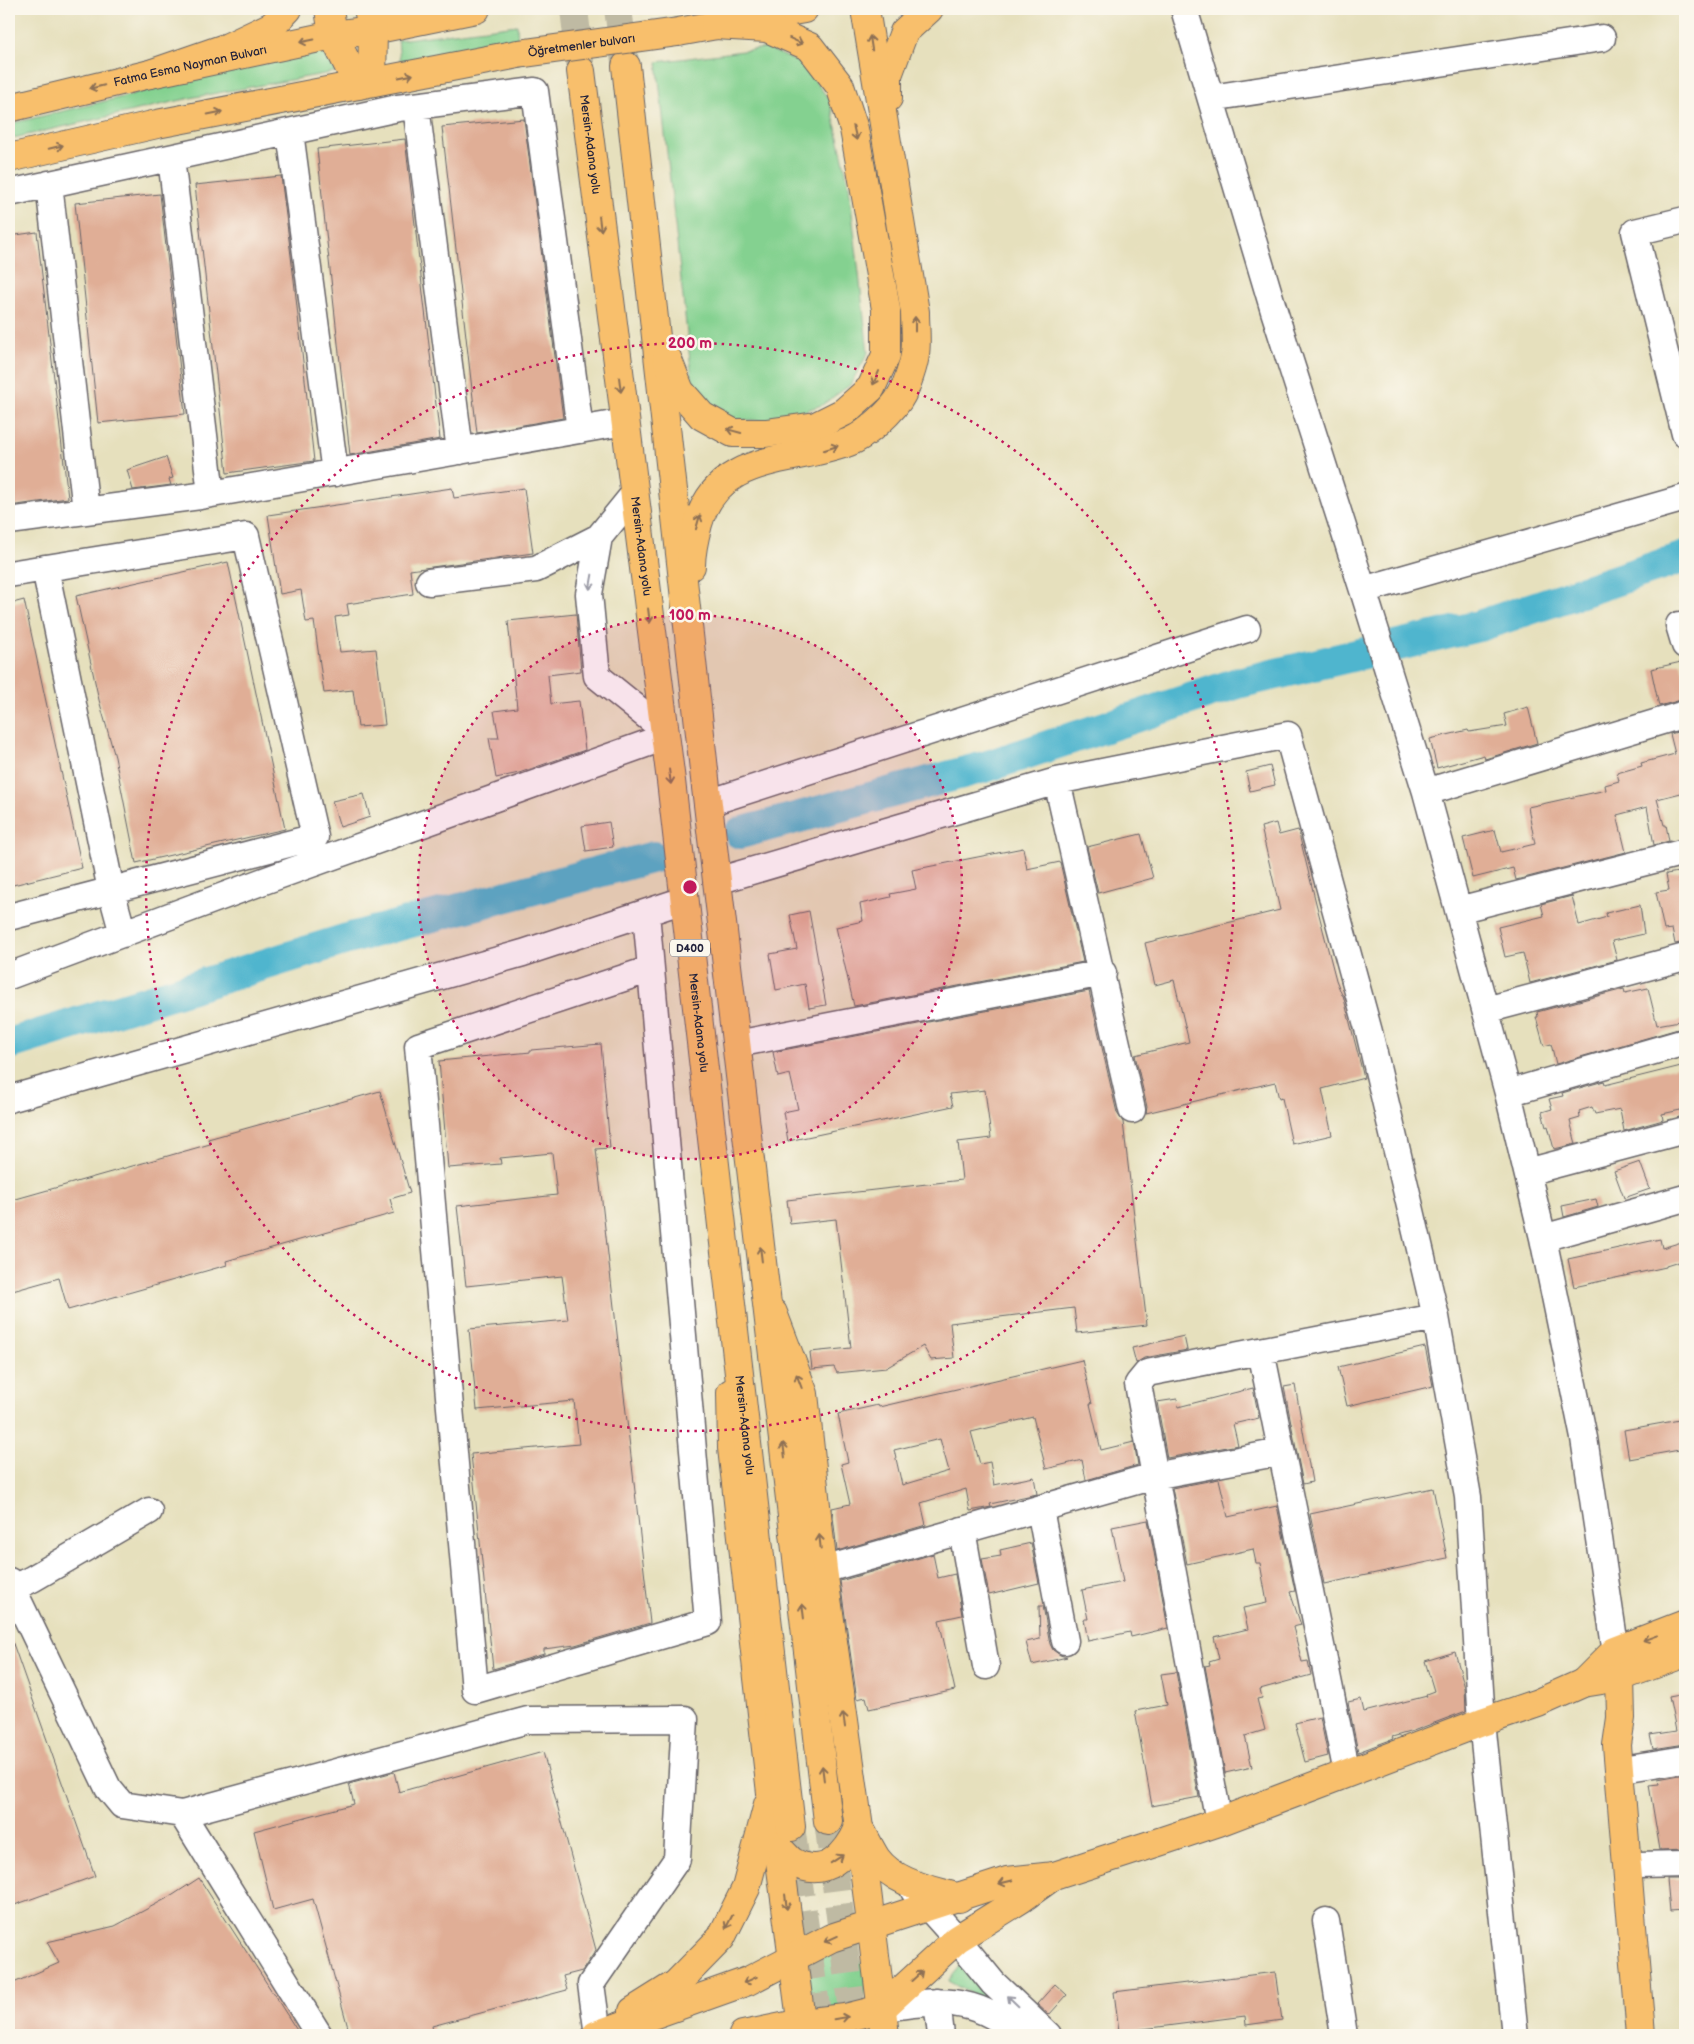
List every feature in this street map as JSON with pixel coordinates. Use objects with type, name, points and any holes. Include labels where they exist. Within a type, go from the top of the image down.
[{"type":"main road","points":[[150,74],[228,47],[272,26],[288,9]]},
{"type":"main road","points":[[329,9],[334,35],[365,84]]},
{"type":"main road","points":[[365,84],[370,19],[476,9]]},
{"type":"main road","name":"Öğretmenler bulvarı","points":[[365,84],[518,54],[678,32],[804,9]]},
{"type":"main road","points":[[707,791],[692,615],[691,550],[701,512],[720,484],[743,470],[774,460],[810,454],[851,442],[879,422],[902,395],[915,355],[915,312],[865,9]]},
{"type":"main road","points":[[888,147],[888,75],[904,32],[929,9]]},
{"type":"main road","name":"Fatma Esma Nayman Bulvarı","points":[[9,108],[150,74],[334,35],[370,19]]},
{"type":"main road","name":"D400","points":[[715,25],[767,28],[810,47],[840,86],[854,129],[886,309],[886,355],[871,388],[844,412],[816,426],[766,433],[733,433],[702,416],[680,391],[666,357],[626,66],[707,791],[828,1821]]},
{"type":"main road","name":"Mersin-Adana yolu","points":[[581,71],[664,734],[730,1297],[785,1838]]},
{"type":"main road","points":[[9,158],[157,124],[365,84]]},
{"type":"main road","points":[[766,1293],[804,1394],[823,1570],[860,1828],[880,2009],[885,2035]]},
{"type":"main road","points":[[730,1297],[732,1448],[771,1793],[792,1862],[805,1867],[819,1867],[832,1863],[844,1856],[860,1828]]},
{"type":"main road","points":[[597,2035],[748,1982],[832,1938],[1007,1881],[1054,1876],[1218,1822],[1482,1722],[1538,1703],[1584,1683],[1685,1624]]},
{"type":"main road","points":[[1617,1664],[1685,1653]]},
{"type":"main road","points":[[1617,1664],[1621,1718],[1617,1745],[1642,2035]]},
{"type":"main road","points":[[1621,1718],[1628,1741],[1638,1865],[1656,2035]]},
{"type":"main road","points":[[597,2035],[676,1984],[721,1938],[746,1888],[771,1793]]},
{"type":"main road","points":[[860,1828],[877,1859],[907,1883],[958,1898]]},
{"type":"main road","points":[[785,1838],[794,1958],[803,2029]]},
{"type":"main road","points":[[743,2035],[803,2029],[880,2009],[957,1939],[1021,1900],[1054,1876]]},
{"type":"street","points":[[1184,9],[1274,311],[1426,792],[1508,1093],[1543,1238],[1584,1438],[1617,1664]]},
{"type":"street","points":[[1211,98],[1602,38]]},
{"type":"street","points":[[9,193],[398,108],[535,91],[580,430]]},
{"type":"street","points":[[416,106],[460,451]]},
{"type":"street","points":[[290,132],[335,473]]},
{"type":"street","points":[[171,158],[211,494]]},
{"type":"street","points":[[49,184],[86,511]]},
{"type":"street","points":[[1685,220],[1635,232],[1685,434]]},
{"type":"street","points":[[9,521],[211,494],[625,422]]},
{"type":"street","points":[[429,582],[536,569],[599,537],[634,494]]},
{"type":"street","points":[[1363,590],[1685,498]]},
{"type":"street","points":[[9,574],[246,536],[315,837],[9,917]]},
{"type":"street","points":[[9,976],[664,734],[597,676],[589,594],[599,537]]},
{"type":"street","points":[[45,568],[111,890],[123,934]]},
{"type":"street","points":[[707,791],[1247,629]]},
{"type":"street","points":[[1426,792],[1685,714]]},
{"type":"street","points":[[718,881],[1057,781],[1288,736],[1368,1032],[1436,1317],[1468,1497],[1482,1722],[1515,2035]]},
{"type":"street","points":[[1057,781],[1132,1110]]},
{"type":"street","points":[[1458,910],[1685,852]]},
{"type":"street","points":[[9,1099],[523,953],[684,900]]},
{"type":"street","points":[[646,912],[651,969],[708,1622],[475,1690],[418,1046],[651,969]]},
{"type":"street","points":[[1486,1010],[1685,957]]},
{"type":"street","points":[[737,1044],[1102,973]]},
{"type":"street","points":[[1508,1093],[1685,1042]]},
{"type":"street","points":[[1527,1172],[1685,1130]]},
{"type":"street","points":[[1543,1238],[1685,1198]]},
{"type":"street","points":[[1218,1822],[1138,1384],[1147,1373],[1436,1317]]},
{"type":"street","points":[[1261,1352],[1347,1773]]},
{"type":"street","points":[[823,1570],[1154,1476],[1281,1452]]},
{"type":"street","points":[[1040,1509],[1065,1642]]},
{"type":"street","points":[[149,1511],[32,1579],[10,1586],[108,1788],[122,1805],[182,1814],[528,1720],[685,1719],[677,1859],[591,1984],[597,2035]]},
{"type":"street","points":[[962,1530],[986,1666]]},
{"type":"street","points":[[1629,1768],[1685,1759]]},
{"type":"street","points":[[182,1814],[319,2035]]},
{"type":"street","points":[[1638,1865],[1685,1864]]},
{"type":"street","points":[[907,1883],[993,1983],[1048,2035]]},
{"type":"street","points":[[1326,1921],[1344,2035]]},
{"type":"street","points":[[880,2009],[919,2002],[952,2002],[982,2010],[1007,2024],[1019,2035]]},
{"type":"street","points":[[937,2002],[941,2035]]},
{"type":"green space","points":[[517,25],[518,44],[400,61],[398,40]]},
{"type":"green space","points":[[766,48],[803,64],[830,101],[849,186],[868,353],[850,385],[822,405],[773,421],[723,419],[693,388],[657,62]]},
{"type":"green space","points":[[333,50],[335,72],[195,97],[9,139],[9,124],[127,96],[193,77]]},
{"type":"green space","points":[[832,1952],[852,1956],[864,1968],[867,1976],[866,1984],[864,1994],[858,2003],[828,2009],[813,1995],[809,1979],[811,1971],[822,1957]]},
{"type":"green space","points":[[963,1963],[1004,2012],[948,1981]]},
{"type":"building","points":[[524,119],[563,418],[477,433],[442,127]]},
{"type":"building","points":[[405,139],[440,439],[350,455],[317,149]]},
{"type":"building","points":[[281,176],[314,461],[227,473],[195,185]]},
{"type":"building","points":[[160,194],[185,414],[98,423],[75,203]]},
{"type":"building","points":[[37,232],[68,498],[9,506],[9,236]]},
{"type":"building","points":[[166,457],[173,478],[169,479],[171,485],[133,490],[127,470]]},
{"type":"building","points":[[452,488],[454,498],[524,488],[533,553],[410,570],[413,594],[347,604],[349,615],[335,617],[340,652],[376,649],[385,725],[358,727],[353,690],[324,693],[314,621],[306,622],[301,590],[280,594],[268,515]]},
{"type":"building","points":[[228,562],[285,829],[136,863],[115,757],[99,700],[76,596]]},
{"type":"building","points":[[24,600],[82,868],[9,886],[9,604]]},
{"type":"building","points":[[576,614],[581,671],[548,675],[551,704],[579,701],[585,750],[519,773],[496,778],[489,738],[499,738],[494,711],[517,708],[508,621]]},
{"type":"building","points":[[1681,662],[1685,681],[1685,699],[1659,706],[1651,669]]},
{"type":"building","points":[[1528,707],[1537,743],[1485,759],[1484,755],[1437,768],[1430,739],[1468,730],[1469,732],[1507,726],[1504,714]]},
{"type":"building","points":[[1685,730],[1685,792],[1657,799],[1664,825],[1666,825],[1669,841],[1654,845],[1647,807],[1617,815],[1626,852],[1516,880],[1513,868],[1473,878],[1463,838],[1495,830],[1501,852],[1535,844],[1528,807],[1606,790],[1605,785],[1619,781],[1617,773],[1642,766],[1641,763],[1675,754],[1670,734]]},
{"type":"building","points":[[1270,766],[1275,785],[1250,791],[1246,772]]},
{"type":"building","points":[[364,794],[370,817],[340,827],[332,801]]},
{"type":"building","points":[[609,822],[613,847],[586,851],[582,826]]},
{"type":"building","points":[[1276,823],[1279,835],[1298,830],[1336,980],[1343,995],[1364,1078],[1322,1089],[1332,1135],[1292,1144],[1282,1098],[1279,1099],[1275,1082],[1146,1113],[1147,1107],[1135,1055],[1189,1042],[1174,980],[1155,985],[1145,943],[1280,910],[1261,827]]},
{"type":"building","points":[[1141,834],[1153,878],[1098,893],[1087,847]]},
{"type":"building","points":[[1023,848],[1027,869],[1060,862],[1083,962],[854,1006],[836,927],[863,921],[860,904],[891,897],[890,894],[916,889],[912,870]]},
{"type":"building","points":[[1685,871],[1685,942],[1675,944],[1672,929],[1664,930],[1656,892],[1669,890],[1666,874]]},
{"type":"building","points":[[1572,896],[1579,925],[1607,917],[1606,913],[1640,905],[1644,934],[1612,941],[1617,960],[1530,983],[1523,953],[1505,957],[1498,927],[1544,916],[1541,904]]},
{"type":"building","points":[[809,911],[826,1005],[809,1008],[805,984],[776,990],[770,954],[797,949],[790,915]]},
{"type":"building","points":[[1648,988],[1657,1025],[1685,1020],[1685,1027],[1556,1064],[1551,1044],[1544,1046],[1536,1017],[1538,1017],[1537,1012],[1624,989],[1625,993]]},
{"type":"building","points":[[1089,991],[1117,1113],[1123,1122],[1147,1325],[1077,1333],[1074,1308],[950,1323],[954,1358],[931,1360],[923,1346],[886,1368],[837,1373],[834,1367],[812,1369],[810,1352],[851,1348],[836,1219],[790,1224],[787,1200],[962,1180],[958,1142],[991,1138],[985,1090],[950,1094],[953,1106],[788,1141],[783,1112],[798,1109],[790,1074],[778,1077],[773,1052]]},
{"type":"building","points":[[601,1044],[610,1148],[596,1149],[650,1623],[575,1645],[544,1649],[544,1654],[493,1669],[471,1454],[579,1444],[574,1401],[477,1410],[469,1329],[568,1320],[562,1276],[466,1286],[457,1206],[557,1195],[552,1153],[500,1158],[501,1164],[448,1168],[439,1061]]},
{"type":"building","points":[[1685,1065],[1685,1109],[1662,1114],[1663,1120],[1624,1131],[1620,1109],[1595,1114],[1592,1107],[1579,1111],[1580,1118],[1570,1121],[1576,1144],[1554,1149],[1542,1112],[1552,1109],[1549,1099],[1563,1096],[1562,1093],[1604,1081],[1605,1085]]},
{"type":"building","points":[[380,1091],[410,1193],[390,1199],[394,1213],[226,1261],[227,1265],[68,1310],[59,1278],[9,1292],[9,1201],[210,1144],[208,1139]]},
{"type":"building","points":[[1640,1162],[1650,1189],[1624,1198],[1614,1171]]},
{"type":"building","points":[[1596,1199],[1598,1207],[1564,1217],[1562,1206]]},
{"type":"building","points":[[1660,1239],[1662,1248],[1685,1241],[1685,1260],[1666,1267],[1574,1287],[1568,1259]]},
{"type":"building","points":[[1184,1336],[1187,1350],[1144,1358],[1136,1363],[1132,1348]]},
{"type":"building","points":[[1425,1347],[1433,1386],[1347,1406],[1338,1367]]},
{"type":"building","points":[[1082,1360],[1101,1450],[1134,1442],[1138,1465],[1086,1480],[1082,1460],[1046,1469],[1033,1417],[971,1432],[980,1464],[990,1462],[994,1485],[1034,1477],[1037,1494],[990,1504],[991,1507],[970,1511],[966,1489],[921,1503],[926,1525],[837,1551],[832,1508],[850,1504],[841,1464],[848,1462],[838,1414],[878,1405],[879,1407]],"holes":[[[940,1439],[949,1471],[902,1485],[894,1450]]]},
{"type":"building","points":[[1295,1385],[1312,1482],[1303,1484],[1284,1387]]},
{"type":"building","points":[[1253,1388],[1259,1418],[1233,1424],[1238,1445],[1167,1458],[1157,1402],[1177,1399],[1178,1407]]},
{"type":"building","points":[[1685,1419],[1685,1449],[1629,1459],[1624,1430]]},
{"type":"building","points":[[1219,1479],[1228,1517],[1277,1506],[1295,1591],[1290,1592],[1301,1625],[1293,1627],[1302,1662],[1308,1661],[1311,1675],[1260,1689],[1262,1698],[1257,1699],[1265,1730],[1245,1736],[1252,1767],[1225,1773],[1205,1666],[1210,1665],[1209,1662],[1219,1659],[1214,1637],[1248,1629],[1243,1608],[1267,1603],[1260,1563],[1256,1563],[1253,1549],[1187,1564],[1172,1488]]},
{"type":"building","points":[[1433,1488],[1447,1558],[1324,1584],[1310,1514]]},
{"type":"building","points":[[1148,1520],[1168,1628],[1131,1637],[1130,1632],[1088,1641],[1084,1619],[1088,1619],[1082,1590],[1123,1582],[1112,1527]]},
{"type":"building","points":[[1031,1543],[1039,1583],[989,1595],[982,1559],[1001,1556],[1000,1550]]},
{"type":"building","points":[[933,1554],[938,1578],[955,1574],[962,1615],[939,1620],[955,1690],[869,1709],[866,1697],[857,1699],[840,1581]]},
{"type":"building","points":[[1039,1606],[1043,1606],[1050,1644],[1053,1650],[1067,1657],[1032,1665],[1026,1642],[1040,1639]]},
{"type":"building","points":[[9,1638],[11,1638],[95,1876],[9,1907]]},
{"type":"building","points":[[1455,1652],[1465,1688],[1466,1711],[1392,1737],[1393,1739],[1358,1752],[1348,1702],[1361,1699],[1364,1712],[1427,1696],[1426,1694],[1434,1691],[1425,1661]]},
{"type":"building","points":[[1176,1672],[1199,1797],[1152,1806],[1135,1711],[1167,1705],[1161,1674]]},
{"type":"building","points":[[1685,1694],[1685,1744],[1653,1749],[1650,1735],[1676,1731],[1669,1697]]},
{"type":"building","points":[[1320,1717],[1328,1756],[1305,1762],[1295,1723]]},
{"type":"building","points":[[543,1752],[596,1950],[582,1971],[563,1976],[567,1990],[432,2026],[434,2035],[350,2035],[313,1899],[273,1910],[254,1831],[354,1804],[349,1784],[394,1772],[399,1792]]},
{"type":"building","points":[[1685,1774],[1685,1849],[1660,1850],[1649,1785],[1659,1784],[1658,1779]]},
{"type":"building","points":[[199,1878],[300,2035],[9,2035],[9,1985],[59,1963],[47,1942],[115,1926],[173,1895]]},
{"type":"building","points":[[1667,1879],[1685,1879],[1685,1910],[1670,1911]]},
{"type":"building","points":[[1275,1972],[1282,2020],[1246,2025],[1245,2016],[1119,2032],[1114,1992]]},
{"type":"building","points":[[1055,1984],[1067,1995],[1049,2015],[1037,2004]]},
{"type":"waterway","points":[[740,833],[988,766],[1238,683],[1479,626],[1685,557]]},
{"type":"waterway","points":[[9,1044],[347,939],[654,857]]},
{"type":"tunnel","points":[[574,9],[581,69]]},
{"type":"tunnel","points":[[618,9],[625,62]]},
{"type":"tunnel","points":[[828,1821],[855,2035]]},
{"type":"tunnel","points":[[791,1827],[820,2035]]}]
